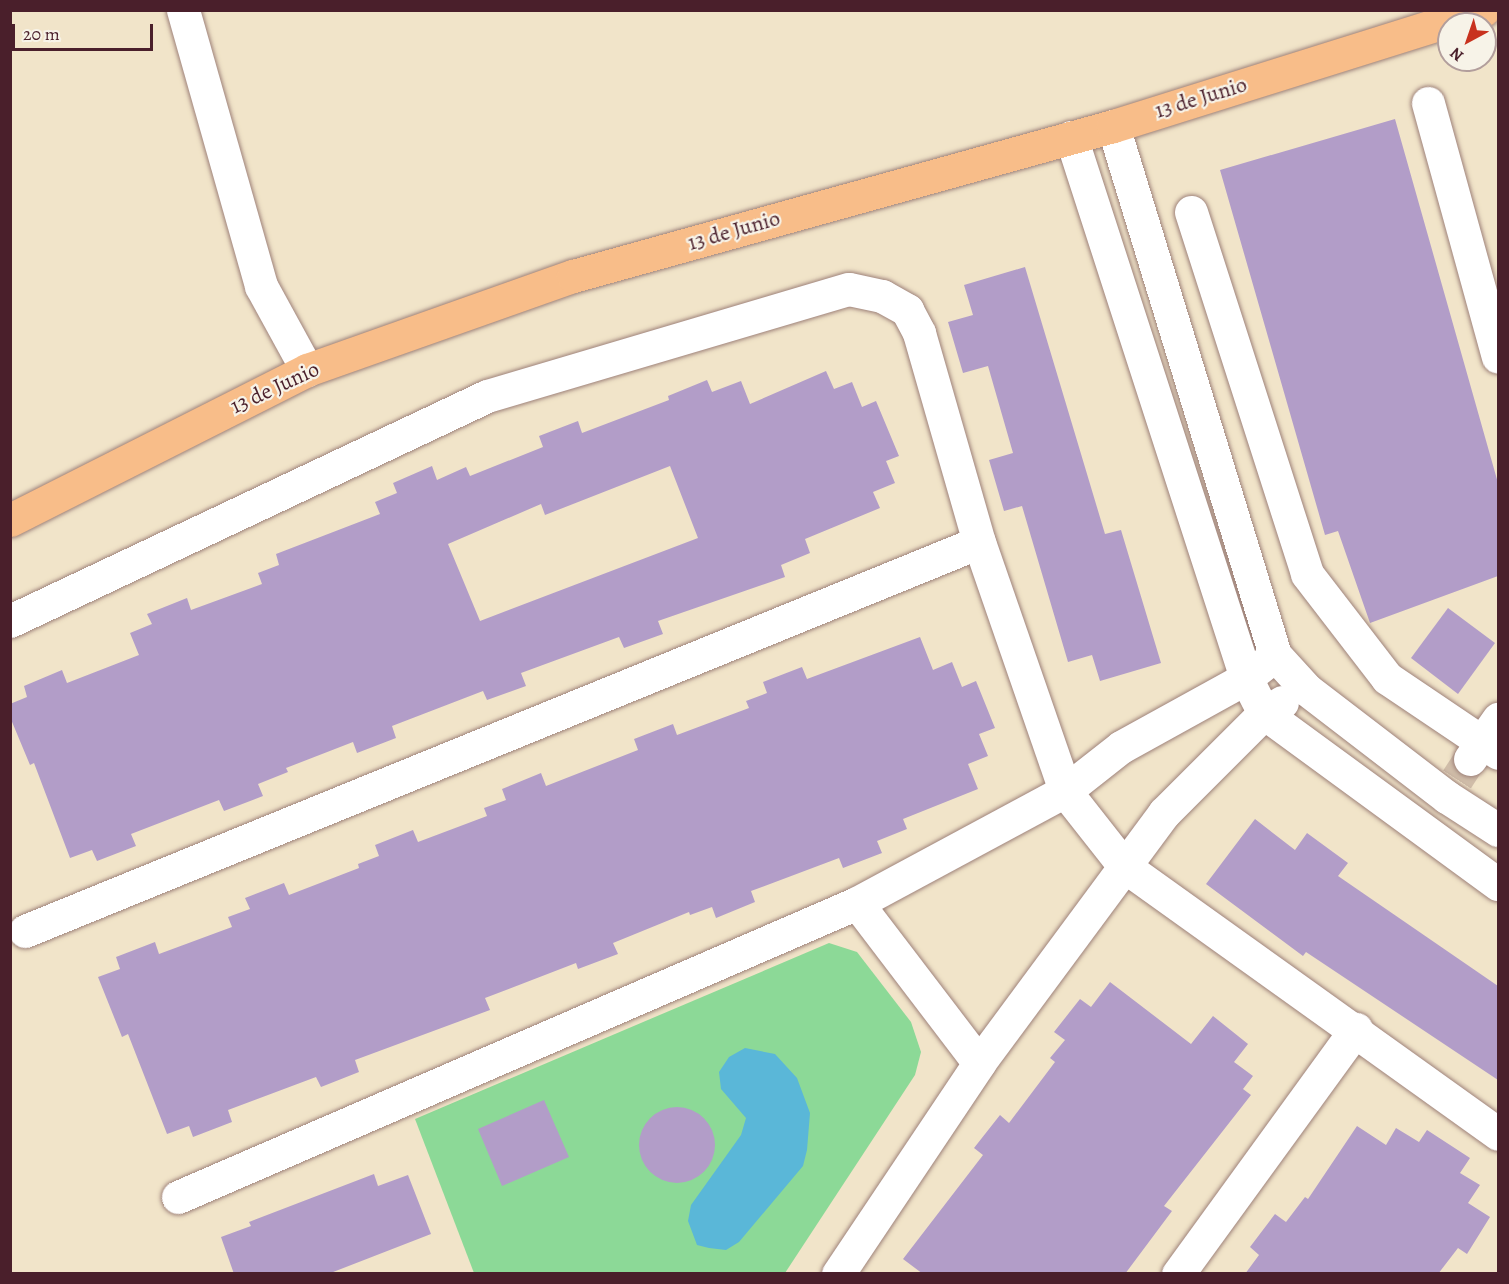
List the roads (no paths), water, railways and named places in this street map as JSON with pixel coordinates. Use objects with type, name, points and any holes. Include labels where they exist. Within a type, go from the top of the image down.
[{"type":"main road","name":"13 de Junio","points":[[10,520],[307,370],[573,276],[1113,126],[1483,10]]},
{"type":"street","points":[[183,10],[261,286],[307,370]]},
{"type":"street","points":[[1428,103],[1498,357]]},
{"type":"street","points":[[1113,126],[1275,655],[1306,689],[1476,758]]},
{"type":"street","points":[[1071,137],[1246,678],[1264,713],[1498,884]]},
{"type":"street","points":[[1191,212],[1307,574],[1387,678],[1476,758],[1498,830]]},
{"type":"street","points":[[10,621],[488,396],[849,289],[882,296],[907,310],[919,333],[979,542],[1065,791],[1124,866],[1356,1029],[1498,1134]]},
{"type":"street","points":[[25,931],[979,542]]},
{"type":"street","points":[[178,1197],[857,903],[1065,791],[1121,747],[1246,678],[1275,655]]},
{"type":"street","points":[[838,1274],[979,1063],[1164,813],[1264,713],[1306,689]]},
{"type":"street","points":[[857,903],[979,1063]]},
{"type":"street","points":[[1178,1274],[1356,1029]]},
{"type":"water","points":[[745,1048],[775,1054],[797,1078],[810,1113],[807,1150],[803,1166],[739,1242],[726,1250],[709,1248],[697,1245],[688,1221],[691,1205],[741,1135],[746,1118],[721,1089],[719,1072],[729,1057]]},
{"type":"tunnel","points":[[1457,779],[1470,759]]}]
